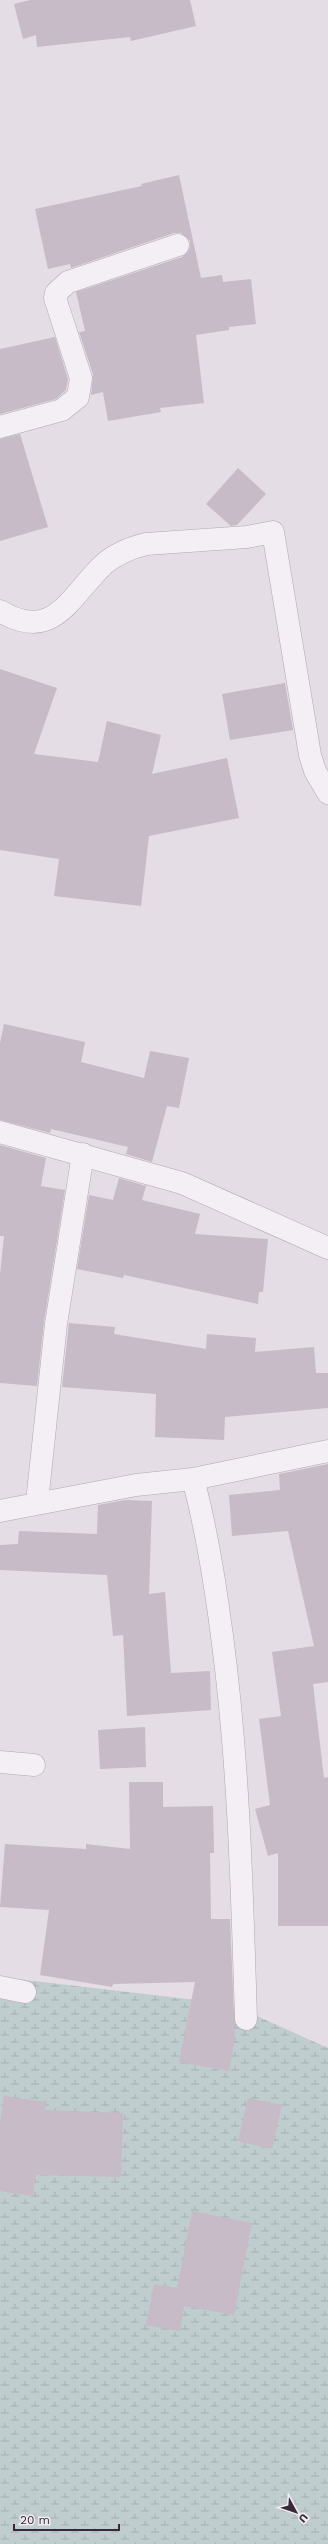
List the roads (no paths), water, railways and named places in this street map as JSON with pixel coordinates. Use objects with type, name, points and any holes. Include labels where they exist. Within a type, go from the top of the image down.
[{"type":"street","points":[[0,427],[62,410],[71,405],[78,397],[81,378],[55,298],[60,287],[68,282],[178,245]]},
{"type":"street","points":[[0,611],[16,621],[28,623],[41,622],[54,615],[67,605],[103,565],[133,547],[146,544],[247,537],[273,532],[310,755],[315,771],[328,793]]},
{"type":"street","points":[[0,1132],[83,1154],[209,1194],[328,1248]]},
{"type":"street","points":[[38,1502],[56,1324],[83,1154]]},
{"type":"street","points":[[0,1510],[136,1485],[193,1479],[328,1451]]},
{"type":"street","points":[[193,1479],[210,1546],[228,1686],[241,1850],[246,2019]]},
{"type":"street","points":[[0,1762],[34,1765]]},
{"type":"street","points":[[0,1987],[25,1992]]}]
